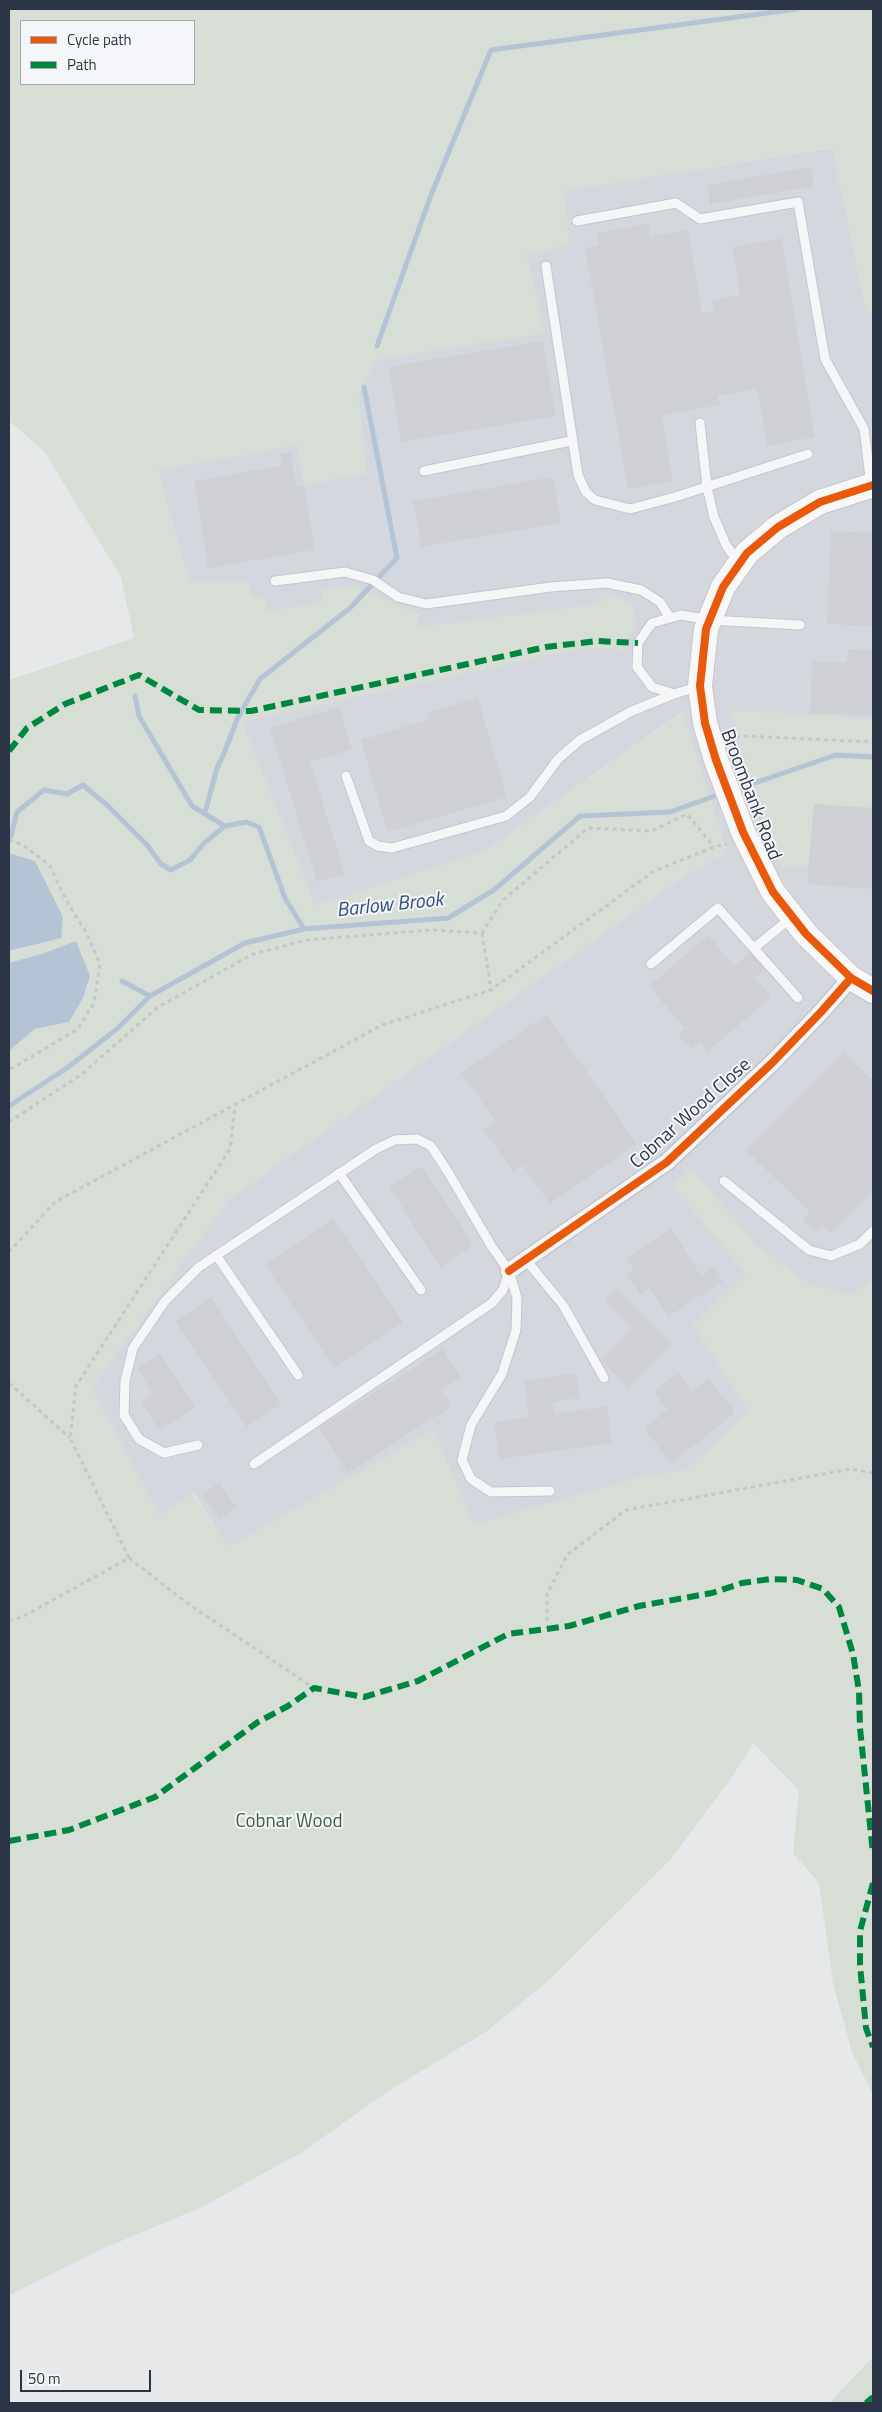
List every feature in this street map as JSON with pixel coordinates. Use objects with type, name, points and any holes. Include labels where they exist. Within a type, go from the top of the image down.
[{"type":"street","points":[[700,686],[706,629],[723,587],[747,553],[778,527],[820,502],[872,485]]},
{"type":"street","name":"Broombank Road","points":[[700,686],[705,723],[716,760],[743,832],[773,892],[806,934],[851,978],[873,991]]},
{"type":"street","name":"Cobnar Wood Close","points":[[509,1271],[667,1162],[772,1063],[822,1012],[851,978]]},
{"type":"lane","points":[[577,221],[676,203],[700,219],[798,202],[825,359],[864,429],[872,485]]},
{"type":"lane","points":[[546,266],[571,441],[578,475],[586,492],[595,500],[630,509],[707,487],[808,454]]},
{"type":"lane","points":[[700,424],[707,487],[714,517],[726,544],[740,564]]},
{"type":"lane","points":[[424,471],[571,441]]},
{"type":"lane","points":[[276,581],[345,572],[373,580],[398,597],[426,604],[551,587],[607,583],[641,590],[660,602],[670,618]]},
{"type":"lane","points":[[674,694],[652,687],[637,667],[638,642],[652,623],[681,615],[710,620],[800,625]]},
{"type":"lane","points":[[346,776],[369,841],[378,846],[392,848],[506,816],[530,797],[558,758],[580,740],[632,711],[700,686]]},
{"type":"lane","points":[[652,964],[718,908],[798,998]]},
{"type":"lane","points":[[754,948],[792,917]]},
{"type":"lane","points":[[198,1445],[164,1453],[139,1439],[124,1415],[125,1381],[132,1348],[165,1300],[199,1267],[376,1149],[394,1140],[417,1139],[430,1146],[492,1247],[509,1271],[517,1298],[516,1330],[502,1374],[471,1425],[462,1460],[471,1479],[491,1492],[550,1491]]},
{"type":"lane","points":[[339,1174],[421,1290]]},
{"type":"lane","points":[[724,1181],[809,1250],[831,1256],[860,1244],[873,1231]]},
{"type":"lane","points":[[216,1255],[298,1375]]},
{"type":"lane","points":[[526,1260],[563,1305],[604,1378]]},
{"type":"lane","points":[[254,1464],[492,1303],[503,1290],[509,1271]]},
{"type":"path","points":[[746,736],[873,742]]},
{"type":"path","points":[[9,1252],[55,1202],[382,1025],[491,990],[654,871],[714,847],[687,814],[652,831],[588,828],[503,900],[482,933],[491,990]]},
{"type":"path","points":[[9,840],[23,845],[50,866],[65,898],[87,934],[100,964],[94,1003],[78,1029],[9,1070]]},
{"type":"path","points":[[9,1122],[82,1074],[158,1008],[254,954],[306,940],[431,930],[482,933]]},
{"type":"path","points":[[9,1383],[70,1438]]},
{"type":"path","points":[[547,1629],[547,1594],[567,1555],[626,1510],[851,1469],[873,1473]]},
{"type":"path","points":[[9,1621],[22,1617],[129,1558],[187,1603],[314,1688]]},
{"type":"shaded area","points":[[873,141],[873,1445],[646,1476],[474,1525],[433,1430],[228,1548],[194,1493],[159,1515],[91,1388],[228,1200],[687,874],[727,852],[682,712],[484,852],[315,906],[200,617],[132,384],[455,208]]},
{"type":"green space","name":"Cobnar Wood","points":[[9,9],[873,9],[873,312],[866,313],[832,147],[564,191],[570,245],[527,255],[545,333],[377,360],[359,394],[367,474],[304,485],[297,445],[157,471],[190,581],[249,582],[251,597],[266,598],[267,611],[323,603],[322,589],[355,587],[418,614],[418,627],[600,604],[601,592],[632,603],[636,621],[625,650],[583,648],[242,722],[315,906],[484,852],[683,712],[727,852],[687,874],[228,1200],[91,1388],[159,1515],[193,1493],[228,1548],[433,1430],[474,1525],[646,1476],[684,1471],[749,1412],[693,1325],[746,1274],[671,1185],[692,1168],[758,1247],[812,1285],[853,1295],[873,1277],[873,2095],[852,2052],[833,1983],[819,1883],[793,1853],[799,1790],[753,1743],[734,1774],[672,1858],[549,1980],[487,2031],[387,2092],[304,2151],[204,2206],[100,2250],[9,2295],[9,1051],[35,1029],[69,1022],[76,941],[9,963],[9,951],[22,949],[35,861],[9,853],[9,680],[134,638],[121,577],[44,451],[9,421]]},
{"type":"green space","points":[[730,710],[873,719],[873,808],[814,804],[809,866],[782,866],[761,815]]},
{"type":"green space","points":[[873,2357],[873,2403],[829,2403]]},
{"type":"water","points":[[9,853],[35,861],[63,917],[61,938],[9,951]]},
{"type":"water","points":[[76,941],[90,976],[83,998],[69,1022],[35,1029],[9,1051],[9,963]]},
{"type":"building","points":[[811,167],[814,186],[710,204],[707,185]]},
{"type":"building","points":[[648,224],[650,236],[688,230],[702,313],[714,310],[712,300],[740,295],[732,247],[781,238],[815,437],[767,446],[757,389],[717,396],[721,405],[661,415],[673,481],[628,489],[585,248],[599,245],[597,233]]},
{"type":"building","points":[[543,341],[556,416],[401,442],[388,367]]},
{"type":"building","points":[[290,452],[296,487],[304,485],[315,550],[208,568],[194,481],[282,466],[280,454]]},
{"type":"building","points":[[553,477],[561,523],[421,547],[413,501]]},
{"type":"building","points":[[831,531],[873,533],[873,626],[827,624]]},
{"type":"building","points":[[848,649],[873,650],[873,715],[810,713],[812,662],[847,663]]},
{"type":"building","points":[[478,698],[507,797],[387,832],[361,740],[429,720],[427,713]]},
{"type":"building","points":[[339,707],[352,749],[310,762],[345,874],[317,882],[270,728]]},
{"type":"building","points":[[814,804],[873,808],[873,889],[807,884]]},
{"type":"building","points":[[708,935],[734,966],[751,952],[766,968],[755,978],[771,997],[708,1051],[700,1041],[691,1049],[678,1034],[685,1028],[649,986]]},
{"type":"building","points":[[547,1014],[636,1144],[549,1203],[523,1165],[513,1172],[483,1129],[495,1121],[461,1072]]},
{"type":"building","points":[[843,1052],[873,1081],[873,1192],[831,1234],[823,1226],[816,1232],[803,1219],[810,1212],[746,1150]]},
{"type":"building","points":[[421,1166],[473,1245],[440,1267],[389,1186]]},
{"type":"building","points":[[333,1219],[403,1323],[334,1368],[265,1265]]},
{"type":"building","points":[[671,1229],[701,1276],[714,1267],[723,1281],[668,1317],[649,1288],[640,1294],[627,1275],[634,1270],[626,1259]]},
{"type":"building","points":[[617,1288],[672,1344],[628,1388],[601,1360],[632,1329],[604,1301]]},
{"type":"building","points":[[211,1297],[281,1404],[247,1427],[176,1321]]},
{"type":"building","points":[[443,1349],[460,1377],[441,1389],[452,1406],[347,1473],[319,1428]]},
{"type":"building","points":[[160,1353],[195,1408],[159,1430],[141,1402],[153,1394],[137,1368]]},
{"type":"building","points":[[577,1373],[580,1398],[552,1402],[554,1414],[607,1406],[612,1443],[499,1459],[494,1422],[529,1417],[524,1381]]},
{"type":"building","points":[[678,1373],[692,1391],[709,1378],[735,1413],[671,1463],[644,1428],[668,1410],[654,1391]]},
{"type":"building","points":[[219,1483],[236,1507],[219,1519],[202,1495]]},
{"type":"waterway","points":[[377,346],[431,195],[491,50],[797,9]]},
{"type":"waterway","points":[[205,813],[217,768],[238,717],[260,679],[350,608],[397,558],[364,387]]},
{"type":"waterway","points":[[135,696],[139,716],[192,806],[225,826]]},
{"type":"waterway","name":"Barlow Brook","points":[[734,790],[836,755],[873,757]]},
{"type":"waterway","points":[[11,836],[17,812],[44,790],[67,794],[83,785],[108,806],[147,845],[161,864],[171,870],[190,860],[204,843],[225,826],[246,822],[259,827],[285,898],[304,929]]},
{"type":"waterway","name":"Barlow Brook","points":[[9,1106],[67,1068],[118,1028],[150,996],[245,943],[304,929],[448,918],[494,890],[580,816],[670,812],[723,793]]},
{"type":"waterway","points":[[122,981],[150,996]]},
{"type":"marked path","points":[[9,751],[27,728],[65,704],[139,675],[199,710],[251,711],[546,647],[597,641],[638,643]]},
{"type":"marked path","points":[[9,1841],[69,1830],[155,1797],[258,1722],[288,1706],[314,1688],[364,1697],[418,1681],[508,1634],[569,1626],[639,1606],[712,1593],[742,1583],[770,1579],[797,1580],[823,1589],[839,1607],[853,1654],[859,1691],[860,1728],[873,1854]]},
{"type":"marked path","points":[[873,1883],[860,1931],[860,1965],[866,2028],[873,2047]]},
{"type":"marked path","points":[[866,2403],[873,2397]]},
{"type":"cycle path","points":[[873,485],[820,502],[778,527],[747,553],[723,587],[706,629],[700,686],[705,723],[716,760],[743,832],[773,892],[806,934],[851,978],[873,991]]},
{"type":"cycle path","points":[[509,1271],[667,1162],[772,1063],[851,978]]}]
